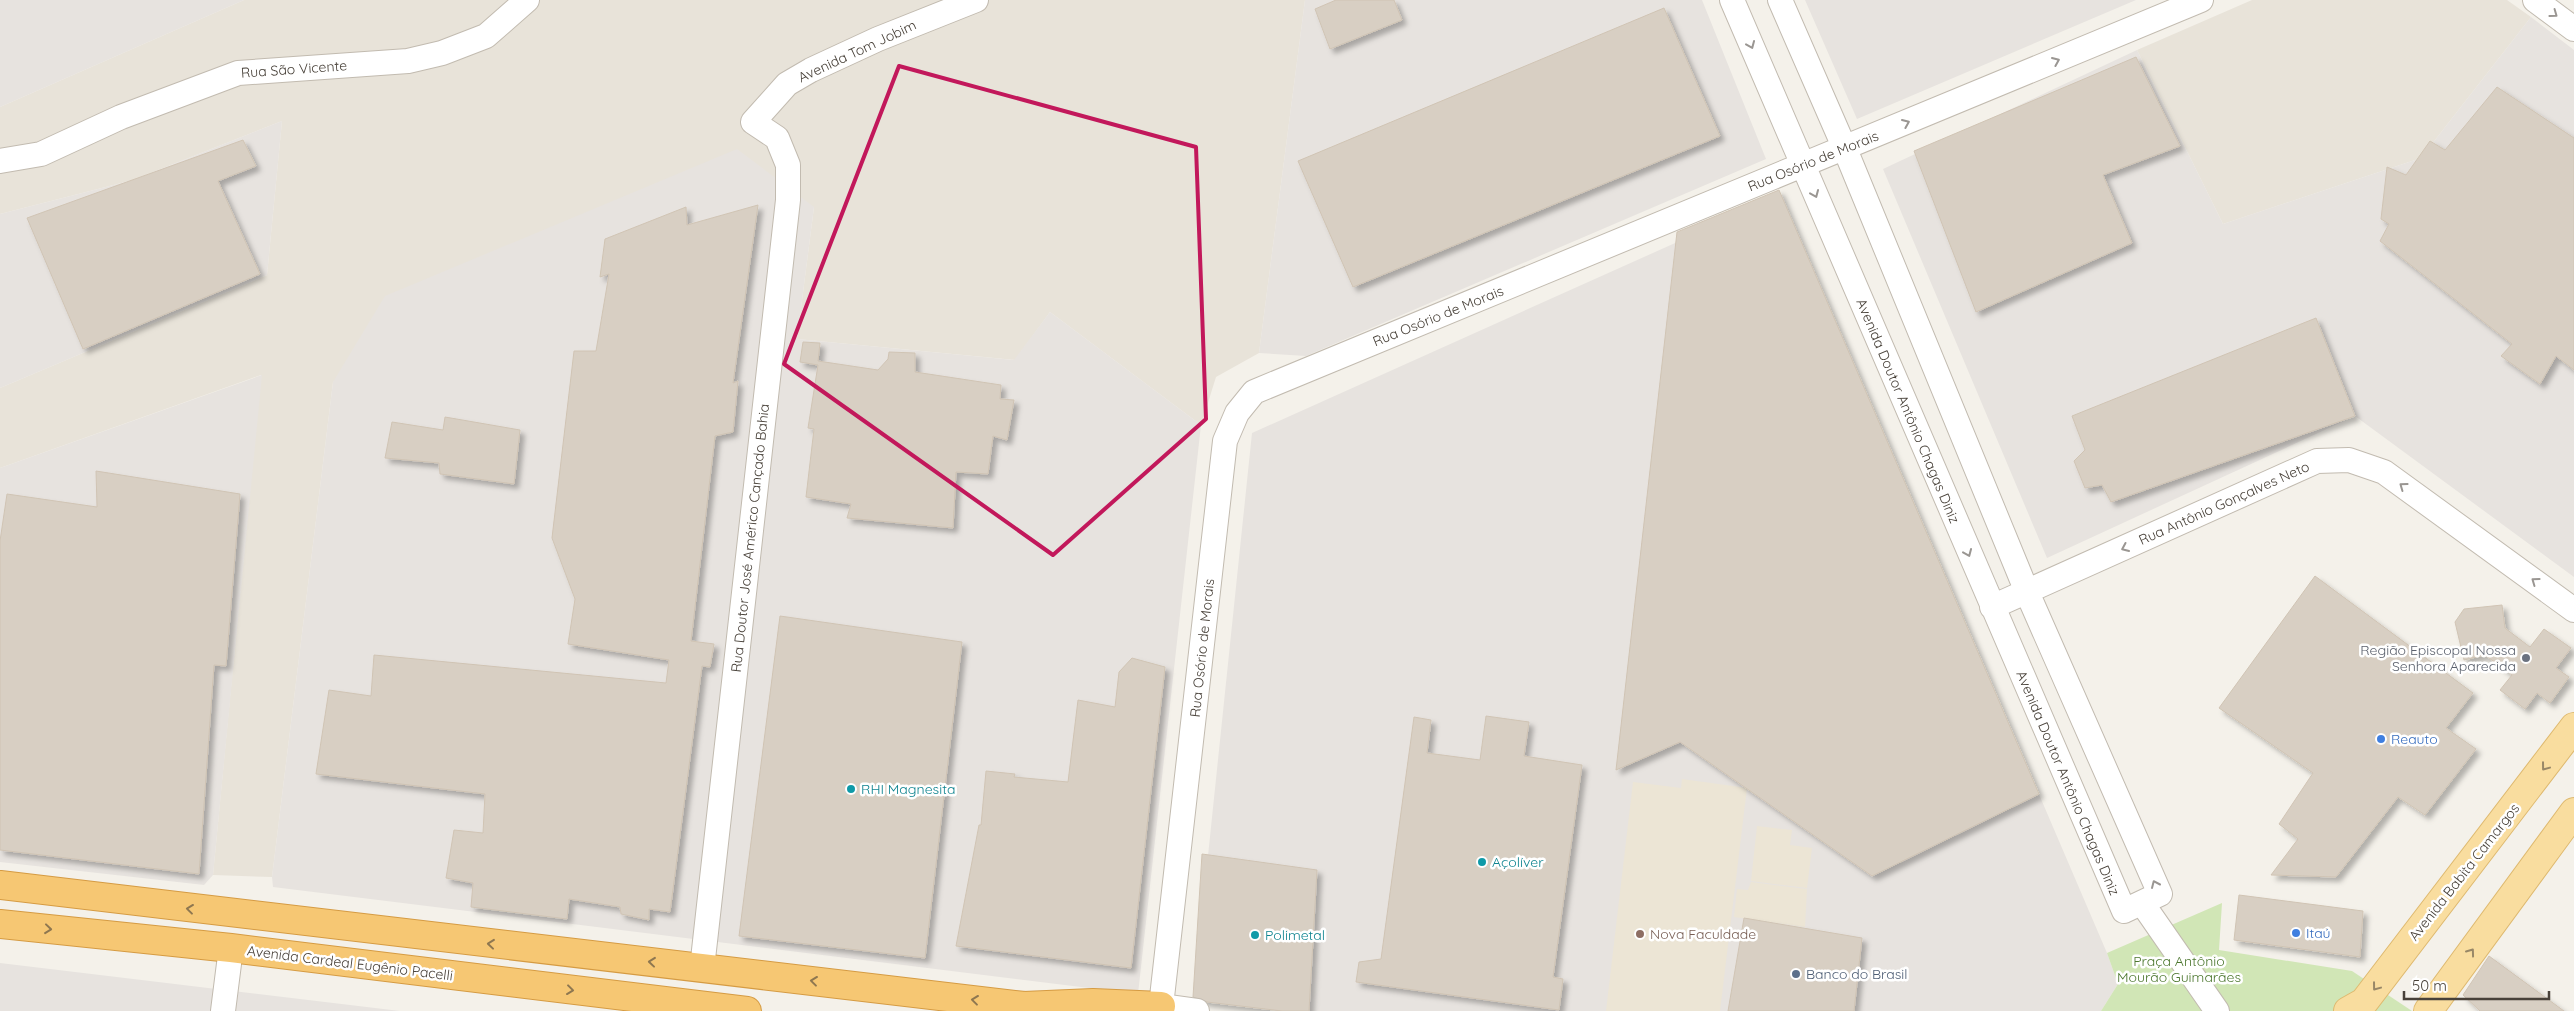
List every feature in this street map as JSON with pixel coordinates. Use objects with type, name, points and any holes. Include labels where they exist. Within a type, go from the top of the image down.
[{"type":"highway","points":[[0,885],[1060,1011]]},
{"type":"highway","name":"Avenida Cardeal Eugênio Pacelli","points":[[0,924],[231,948],[700,1008],[747,1011]]},
{"type":"highway","points":[[1024,1006],[1093,1003],[1162,1006]]},
{"type":"main road","name":"Avenida Babita Camargos","points":[[2348,1011],[2364,1002],[2574,728]]},
{"type":"main road","points":[[2428,1011],[2574,812]]},
{"type":"street","name":"Rua São Vicente","points":[[0,161],[41,154],[121,117],[238,73],[408,61],[442,53],[486,36],[527,0]]},
{"type":"street","name":"Avenida Tom Jobim","points":[[752,122],[787,84],[811,70],[878,39],[976,0]]},
{"type":"street","name":"Avenida Doutor Antônio Chagas Diniz","points":[[1732,0],[2124,912],[2160,894],[2027,592],[1845,149],[1780,0]]},
{"type":"street","name":"Rua Osório de Morais","points":[[1162,1006],[1225,441],[1237,414],[1257,390],[1845,149],[2202,0]]},
{"type":"street","points":[[2535,0],[2574,29]]},
{"type":"street","name":"Rua Doutor José Américo Cançado Bahia","points":[[702,968],[788,200],[788,165],[777,138],[752,122]]},
{"type":"street","name":"Rua Antônio Gonçalves Neto","points":[[1992,607],[2317,462],[2349,460],[2384,472],[2574,610]]},
{"type":"street","points":[[2142,903],[2218,1011]]},
{"type":"street","points":[[223,1011],[231,948]]},
{"type":"street","points":[[1162,1006],[1197,1011]]},
{"type":"highlighted area","points":[[899,66],[1196,147],[1206,419],[1053,555],[784,364]]},
{"type":"shaded area","points":[[0,0],[244,0],[0,107]]},
{"type":"shaded area","points":[[244,0],[1305,0],[1259,353],[1216,377],[1201,425],[1050,312],[1015,360],[797,339],[814,207],[333,382],[272,877],[213,875],[261,375],[0,468],[0,388],[267,275],[282,121],[133,180],[0,214],[0,107]]},
{"type":"shaded area","points":[[1305,0],[1702,0],[1766,159],[1306,356],[1259,353]]},
{"type":"shaded area","points":[[1805,0],[2136,0],[1857,119]]},
{"type":"shaded area","points":[[2252,0],[2507,0],[2531,17],[2421,158],[2223,224],[2137,50]]},
{"type":"shaded area","points":[[2531,17],[2574,50],[2574,577],[2355,416],[2047,558],[1883,169],[2137,50],[2223,224],[2421,158]]},
{"type":"shaded area","points":[[282,121],[267,275],[0,388],[0,214],[133,180]]},
{"type":"shaded area","points":[[737,149],[814,207],[797,339],[1014,360],[1050,312],[1201,425],[1138,994],[273,887],[272,877],[333,382],[385,296]]},
{"type":"shaded area","points":[[1782,195],[2107,953],[2118,984],[2101,1011],[1282,1011],[1193,1000],[1252,433]]},
{"type":"shaded area","points":[[262,375],[213,875],[204,885],[0,862],[0,468]]},
{"type":"shaded area","points":[[1682,779],[1747,788],[1720,1011],[1606,1011],[1633,782],[1681,788]]},
{"type":"shaded area","points":[[1757,826],[1792,830],[1790,845],[1812,848],[1807,888],[1751,881]]},
{"type":"shaded area","name":"Nova Faculdade","points":[[1751,882],[1807,889],[1805,927],[1734,917],[1737,889],[1748,890]]},
{"type":"shaded area","points":[[0,963],[400,1011],[0,1011]]},
{"type":"green space","name":"Praça Antônio Mourão Guimarães","points":[[2222,903],[2219,950],[2352,971],[2412,1011],[2101,1011],[2118,984],[2107,953]]},
{"type":"building","points":[[1336,0],[1394,0],[1402,20],[1330,49],[1315,9]]},
{"type":"building","points":[[1664,8],[1720,136],[1353,287],[1298,161]]},
{"type":"building","points":[[2136,57],[2180,146],[2103,175],[2132,243],[1976,312],[1914,151]]},
{"type":"building","points":[[2497,87],[2574,138],[2574,370],[2556,356],[2540,384],[2501,356],[2512,344],[2380,241],[2389,224],[2381,219],[2387,167],[2406,175],[2430,141],[2445,150]]},
{"type":"building","points":[[243,140],[256,166],[218,181],[260,274],[83,349],[27,218]]},
{"type":"building","points":[[1779,190],[2039,794],[1872,876],[1680,742],[1616,770],[1677,232]]},
{"type":"building","points":[[758,205],[733,383],[738,381],[733,432],[715,436],[691,641],[714,644],[710,667],[702,666],[670,912],[649,909],[649,920],[621,914],[620,907],[569,899],[567,919],[471,907],[473,883],[446,878],[454,830],[483,833],[485,794],[316,774],[329,690],[371,696],[374,655],[666,683],[669,660],[568,644],[575,599],[552,538],[574,351],[596,351],[609,274],[600,277],[605,239],[686,207],[687,225]]},
{"type":"building","points":[[2316,318],[2355,416],[2111,502],[2102,485],[2085,488],[2074,461],[2085,450],[2072,416]]},
{"type":"building","points":[[803,342],[820,343],[818,361],[878,370],[888,359],[889,352],[915,353],[915,372],[1001,385],[1000,399],[1014,400],[1007,440],[993,436],[988,474],[956,472],[953,528],[847,518],[851,504],[806,497],[814,429],[808,428],[818,365],[800,362]]},
{"type":"building","points":[[445,417],[520,430],[514,484],[440,474],[439,463],[385,458],[392,422],[443,430]]},
{"type":"building","points":[[96,471],[240,494],[226,666],[214,665],[199,874],[0,850],[0,541],[7,494],[97,507]]},
{"type":"building","points":[[2315,576],[2473,693],[2446,728],[2476,749],[2425,815],[2398,797],[2336,877],[2271,875],[2298,839],[2279,824],[2313,773],[2219,708]]},
{"type":"building","name":"Região Episcopal Nossa Senhora Aparecida","points":[[2502,605],[2505,628],[2530,647],[2544,629],[2571,648],[2556,668],[2569,677],[2550,703],[2537,693],[2525,709],[2500,690],[2512,675],[2485,655],[2464,660],[2455,622],[2464,609]]},
{"type":"building","name":"RHI Magnesita","points":[[780,616],[962,642],[925,958],[739,936]]},
{"type":"building","name":"RHI Magnesita","points":[[1132,658],[1165,667],[1131,968],[956,946],[979,825],[981,825],[986,771],[1015,774],[1014,777],[1068,782],[1078,700],[1115,707],[1119,672]]},
{"type":"building","name":"Açolíver","points":[[1486,716],[1529,722],[1524,756],[1582,765],[1553,977],[1563,979],[1559,1010],[1356,982],[1359,962],[1381,959],[1414,717],[1431,720],[1427,753],[1480,760]]},
{"type":"building","name":"Polimetal","points":[[1202,854],[1317,870],[1309,1011],[1282,1011],[1207,1002],[1193,997]]},
{"type":"building","points":[[2239,895],[2363,911],[2360,957],[2234,940]]},
{"type":"building","name":"Banco do Brasil","points":[[1744,918],[1862,938],[1854,1011],[1728,1011]]},
{"type":"building","points":[[2489,956],[2564,1011],[2480,1011],[2463,995]]},
{"type":"place","name":"Região Episcopal Nossa Senhora Aparecida","points":[[2526,658]]},
{"type":"place","name":"Reauto","points":[[2381,739]]},
{"type":"place","name":"RHI Magnesita","points":[[851,789]]},
{"type":"place","name":"Açolíver","points":[[1482,862]]},
{"type":"place","name":"Itaú","points":[[2296,933]]},
{"type":"place","name":"Nova Faculdade","points":[[1640,934]]},
{"type":"place","name":"Polimetal","points":[[1255,935]]},
{"type":"place","name":"Banco do Brasil","points":[[1796,974]]}]
